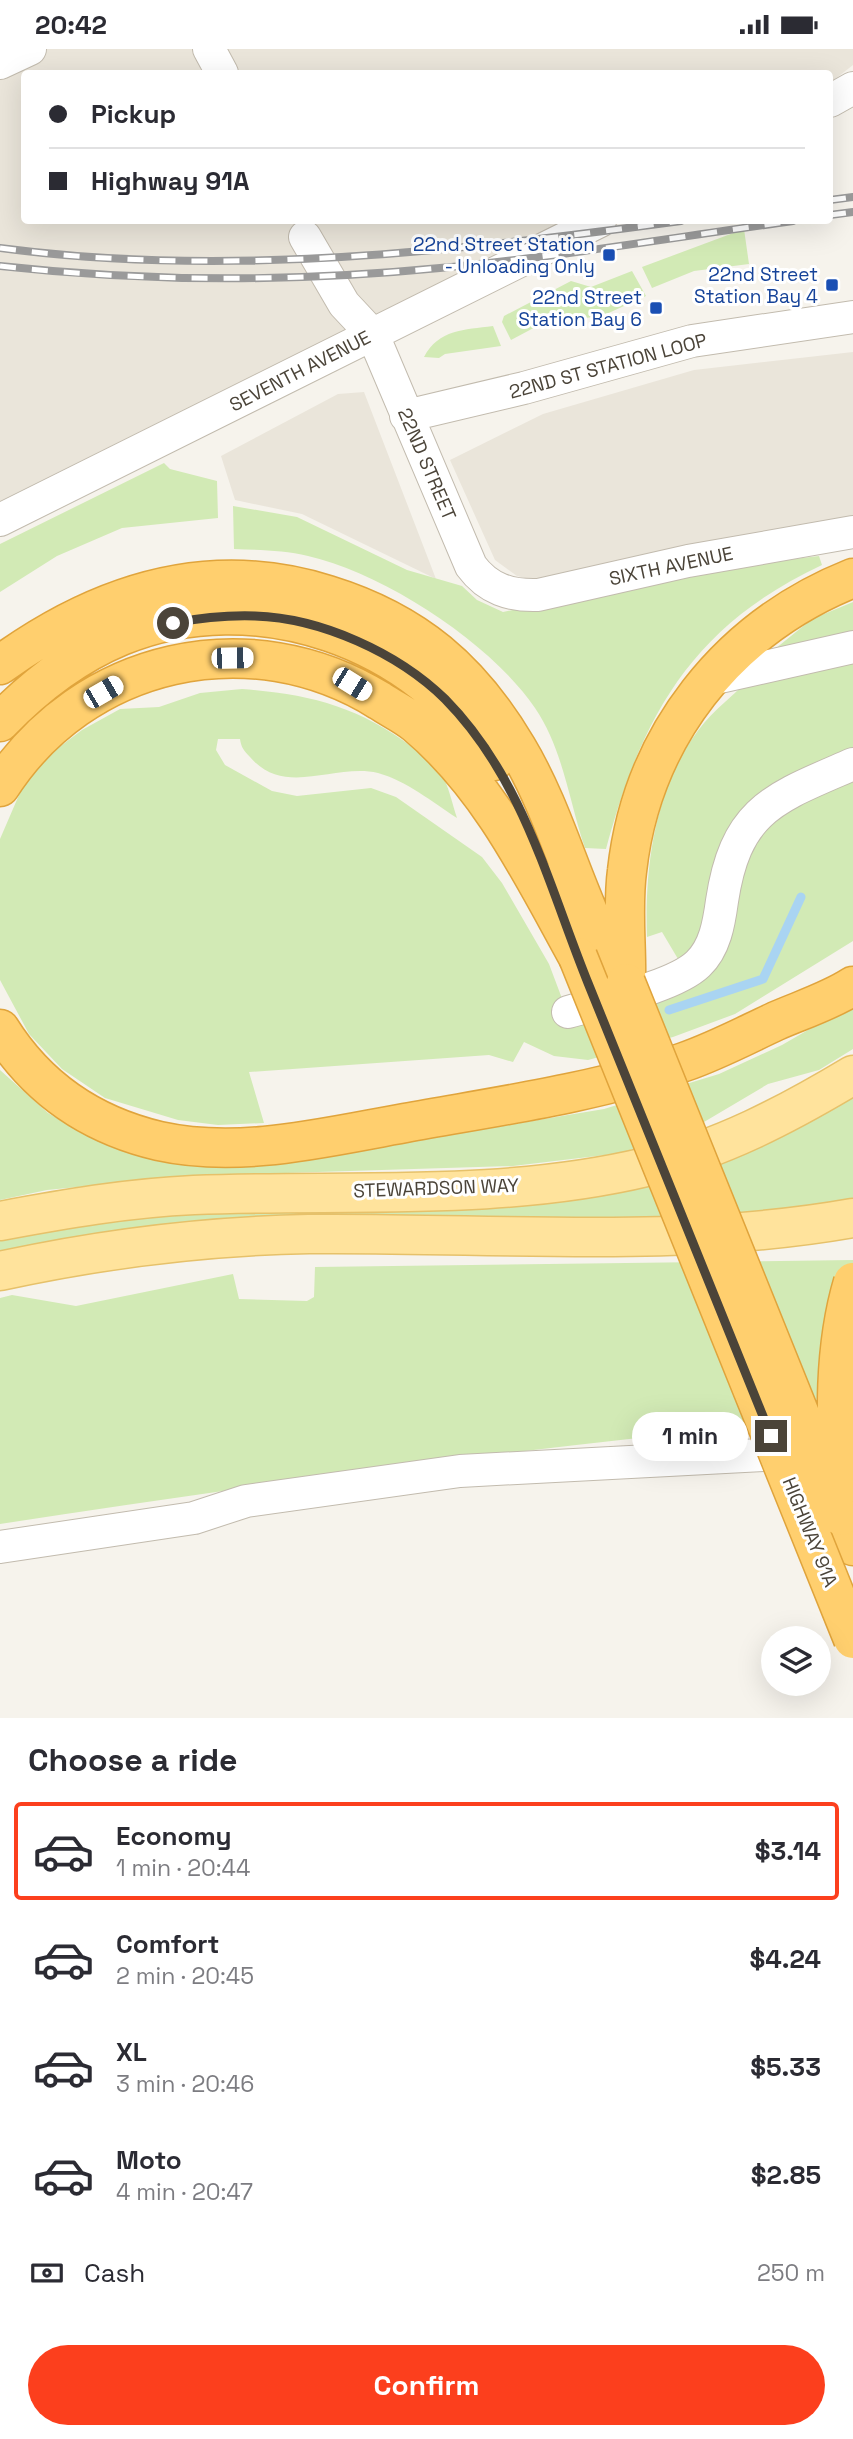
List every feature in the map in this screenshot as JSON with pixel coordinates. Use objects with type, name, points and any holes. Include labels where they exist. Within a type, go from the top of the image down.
[{"type":"highway","points":[[0,665],[37,638],[107,603],[164,586],[216,578],[263,580],[308,589],[395,621],[432,646],[465,676],[517,748],[557,830],[603,950]]},
{"type":"highway","points":[[603,950],[626,873],[639,805],[670,731],[730,655],[767,624],[816,593],[853,578]]},
{"type":"highway","points":[[0,722],[39,684],[79,658],[122,636],[173,623],[212,617],[258,616],[301,623],[344,636],[414,674],[443,697],[469,725],[492,758],[603,950]]},
{"type":"highway","points":[[0,787],[17,760],[48,728],[121,682],[162,666],[208,659],[256,657],[304,667],[352,684],[415,723],[463,770],[603,950]]},
{"type":"highway","name":"HIGHWAY 91A","points":[[603,950],[612,993],[688,1145],[847,1531]]},
{"type":"highway","name":"HIGHWAY 91A","points":[[603,950],[853,1639]]},
{"type":"highway","points":[[717,1048],[853,962]]},
{"type":"highway","points":[[0,1029],[18,1058],[52,1091],[93,1119],[161,1141],[205,1147],[305,1141],[603,1084],[666,1068],[717,1048],[853,986]]},
{"type":"highway","points":[[847,1531],[836,1388],[841,1342],[853,1282]]},
{"type":"main road","name":"STEWARDSON WAY","points":[[0,1221],[84,1206],[192,1195],[453,1190],[595,1178],[659,1164],[741,1135],[853,1075]]},
{"type":"main road","points":[[0,1271],[95,1254],[203,1241],[306,1234],[647,1237],[751,1231],[853,1218]]},
{"type":"street","points":[[0,63],[30,49]]},
{"type":"street","points":[[209,49],[220,70]]},
{"type":"street","points":[[833,99],[853,88]]},
{"type":"street","name":"SEVENTH AVENUE","points":[[0,520],[594,224]]},
{"type":"street","points":[[305,237],[344,304],[373,335]]},
{"type":"street","name":"22ND ST STATION LOOP","points":[[407,416],[524,388],[692,341],[853,317]]},
{"type":"street","name":"22ND STREET","points":[[373,335],[471,566],[490,586]]},
{"type":"street","name":"SIXTH AVENUE","points":[[490,586],[522,595],[538,594],[688,561],[853,531]]},
{"type":"street","points":[[708,680],[853,647]]},
{"type":"street","points":[[568,1012],[612,993],[662,983],[696,967],[713,943],[733,850],[741,835],[768,804],[853,764]]},
{"type":"street","points":[[603,1084],[612,1074],[617,1059],[612,993]]},
{"type":"street","points":[[0,1547],[194,1518],[246,1501],[460,1471],[853,1450]]},
{"type":"shaded area","points":[[0,49],[853,49],[853,65],[833,81],[833,70],[21,70],[21,224],[584,224],[0,520]]},
{"type":"shaded area","points":[[853,352],[853,523],[542,582],[517,576],[495,560],[450,460],[543,414],[694,370]]},
{"type":"shaded area","points":[[364,392],[436,579],[302,514],[235,500],[221,456],[338,394]]},
{"type":"green space","points":[[744,229],[749,264],[694,271],[652,288],[642,267]]},
{"type":"green space","points":[[632,271],[646,296],[602,316],[543,323],[511,340],[502,322],[504,316],[571,281],[591,287]]},
{"type":"green space","points":[[493,326],[501,346],[445,354],[439,358],[424,357],[437,341],[445,336],[462,330]]},
{"type":"green space","points":[[164,463],[170,469],[217,481],[218,518],[122,528],[57,556],[0,592],[0,544]]},
{"type":"green space","points":[[233,506],[297,517],[407,570],[462,586],[477,600],[503,612],[701,570],[819,556],[822,565],[777,589],[738,616],[706,646],[679,680],[656,716],[620,801],[606,849],[585,848],[559,758],[545,724],[515,683],[491,659],[434,614],[370,578],[299,554],[234,549]]},
{"type":"green space","points":[[853,602],[853,638],[770,653],[812,619]]},
{"type":"green space","points":[[853,655],[853,756],[760,802],[711,923],[681,964],[662,932],[647,937],[647,906],[653,841],[660,810],[685,751],[703,725],[745,685],[783,672]]},
{"type":"green space","points":[[242,689],[289,694],[352,712],[392,733],[434,765],[446,783],[457,818],[409,787],[378,773],[344,772],[311,777],[279,775],[264,769],[250,757],[243,749],[240,739],[218,739],[216,750],[225,765],[272,791],[297,796],[371,788],[396,797],[482,857],[502,883],[549,964],[572,1025],[658,990],[728,922],[759,823],[853,773],[853,941],[735,1014],[673,1037],[588,1060],[554,1056],[524,1042],[513,1062],[489,1055],[249,1072],[264,1123],[218,1125],[178,1120],[105,1098],[62,1069],[29,1034],[0,980],[0,839],[22,788],[46,757],[82,730],[120,709],[159,707],[200,693]]},
{"type":"green space","points":[[853,1004],[853,1049],[819,1070],[768,1084],[704,1122],[622,1153],[513,1166],[190,1176],[47,1190],[0,1200],[0,1070],[48,1113],[82,1133],[120,1149],[149,1158],[280,1163],[604,1109],[719,1074],[782,1045]]},
{"type":"green space","points":[[853,1097],[853,1202],[804,1212],[0,1257],[0,1238],[125,1218],[214,1212],[438,1206]]},
{"type":"green space","points":[[853,1260],[853,1417],[425,1463],[0,1524],[0,1298],[12,1295],[76,1306],[233,1274],[239,1299],[307,1301],[314,1297],[315,1267]]},
{"type":"waterway","points":[[669,1010],[763,979],[801,897]]},
{"type":"railway","points":[[833,200],[853,197]]},
{"type":"railway","points":[[833,215],[853,212]]},
{"type":"railway","points":[[0,248],[85,257],[256,261],[426,251],[657,224]]},
{"type":"railway","points":[[0,266],[165,277],[330,276],[528,258],[772,224]]},
{"type":"place","name":"22nd Street Station - Unloading Only","points":[[609,255]]},
{"type":"place","name":"22nd Street Station Bay 4","points":[[832,285]]},
{"type":"place","name":"22nd Street Station Bay 6","points":[[656,308]]},
{"type":"route","points":[[173,623],[212,617],[258,616],[301,623],[344,636],[414,674],[443,697],[469,725],[492,758],[532,831],[578,957],[771,1436]]}]
